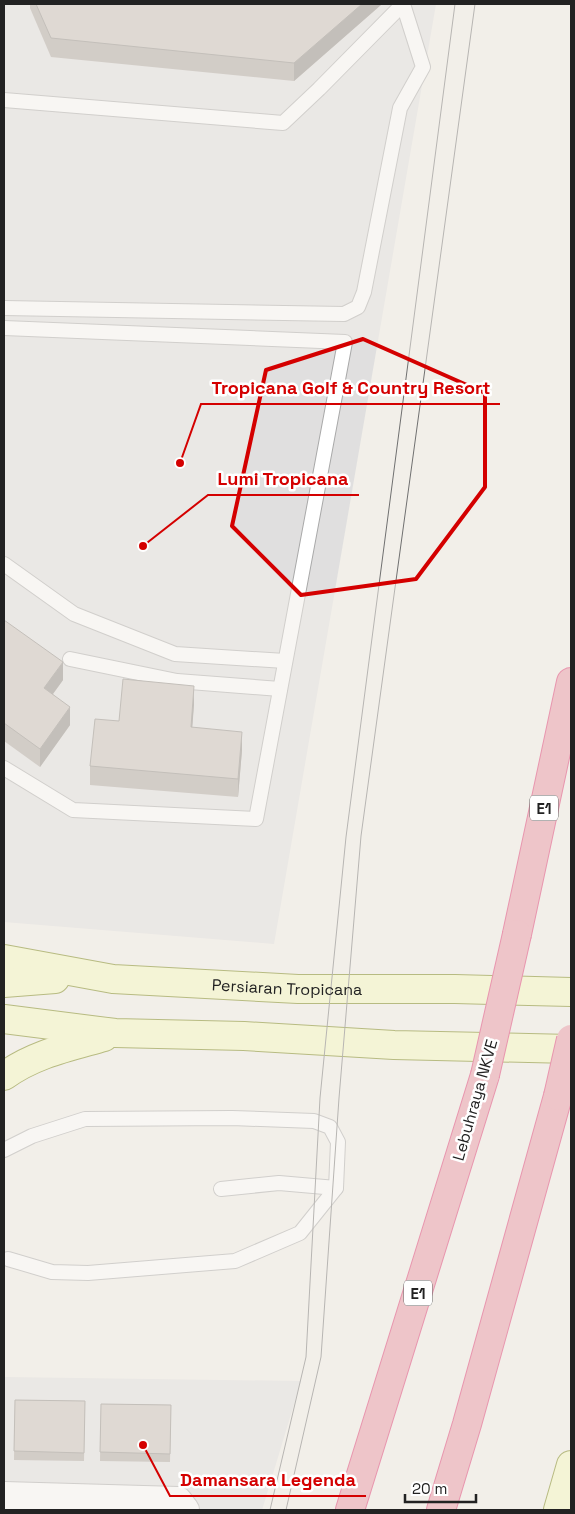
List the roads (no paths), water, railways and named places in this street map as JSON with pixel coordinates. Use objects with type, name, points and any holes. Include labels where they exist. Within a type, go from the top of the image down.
[{"type":"highway","name":"Lebuhraya NKVE","points":[[350,1510],[484,1075],[517,934],[571,682]]},
{"type":"highway","points":[[440,1510],[467,1424],[558,1096],[571,1039]]},
{"type":"main road","name":"Persiaran Tropicana","points":[[4,959],[113,979],[298,989],[455,989],[571,992]]},
{"type":"main road","points":[[4,983],[43,979],[113,979]]},
{"type":"main road","points":[[4,1019],[115,1033],[244,1036],[394,1045],[571,1049]]},
{"type":"main road","points":[[4,1076],[19,1065],[46,1054],[115,1033]]},
{"type":"main road","points":[[558,1510],[571,1465]]},
{"type":"street","points":[[4,1496],[182,1506]]},
{"type":"lane","points":[[4,100],[283,123],[403,4],[423,67],[400,108],[364,292],[358,307],[344,314],[4,308]]},
{"type":"lane","points":[[4,328],[345,342],[256,819],[73,810],[4,768]]},
{"type":"lane","points":[[4,564],[74,614],[175,654],[285,661]]},
{"type":"lane","points":[[70,659],[177,681],[280,689]]},
{"type":"lane","points":[[4,1150],[32,1136],[85,1120],[232,1118],[314,1122],[330,1127],[338,1142],[336,1188],[300,1233],[235,1261],[88,1273],[52,1272],[8,1258]]},
{"type":"lane","points":[[220,1189],[279,1183],[336,1188]]},
{"type":"tram line","points":[[270,1510],[306,1357],[320,1098],[346,837],[455,4]]},
{"type":"tram line","points":[[286,1510],[321,1357],[339,1098],[361,836],[475,4]]},
{"type":"place","name":"Tropicana Golf & Country Resort","points":[[180,463]]},
{"type":"place","name":"Lumi Tropicana","points":[[143,546]]},
{"type":"place","name":"Damansara Legenda","points":[[143,1445]]}]
